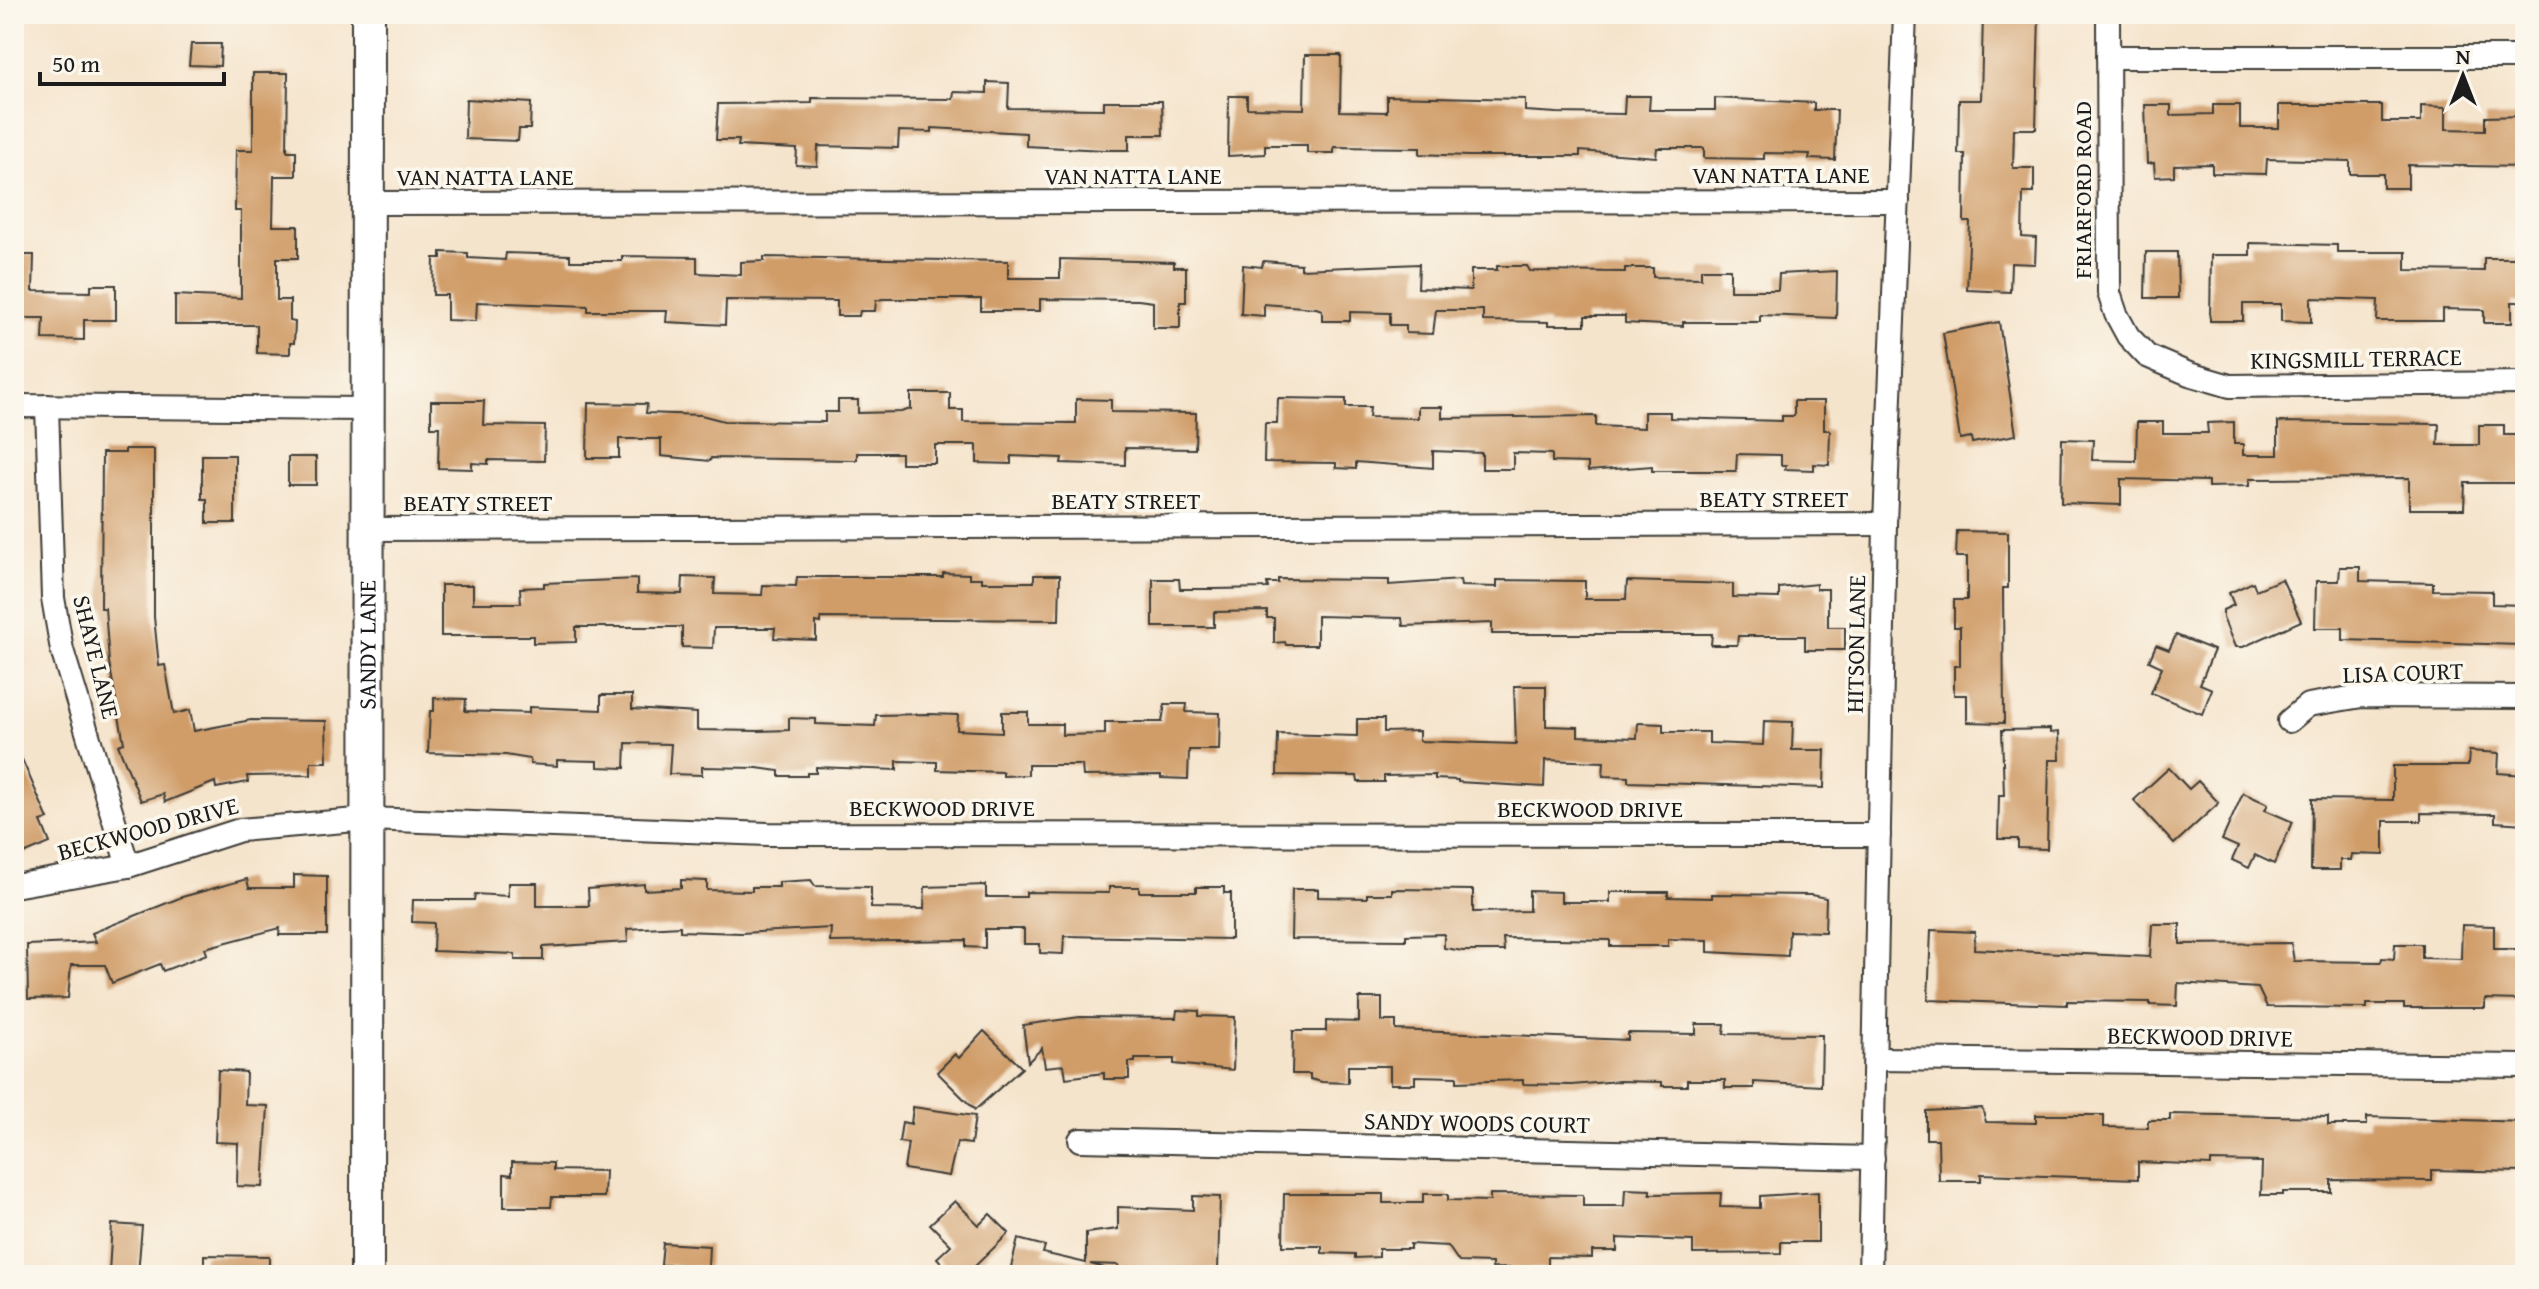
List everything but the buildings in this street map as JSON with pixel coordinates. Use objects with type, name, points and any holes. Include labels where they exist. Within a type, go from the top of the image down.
[{"type":"street","name":"SANDY LANE","points":[[367,1275],[368,14]]},
{"type":"street","name":"HITSON LANE","points":[[1870,1275],[1885,524],[1905,14]]},
{"type":"street","name":"FRIARFORD ROAD","points":[[2108,14],[2109,293],[2128,336],[2147,356],[2189,374]]},
{"type":"street","points":[[2108,57],[2525,57]]},
{"type":"street","name":"VAN NATTA LANE","points":[[368,203],[1898,201]]},
{"type":"street","name":"KINGSMILL TERRACE","points":[[2189,374],[2230,386],[2525,383]]},
{"type":"street","points":[[14,406],[368,409]]},
{"type":"street","name":"SHAYE LANE","points":[[47,406],[53,598],[62,650],[128,866]]},
{"type":"street","name":"BEATY STREET","points":[[368,529],[1885,524]]},
{"type":"street","name":"LISA COURT","points":[[2289,721],[2308,705],[2362,696],[2525,697]]},
{"type":"street","name":"BECKWOOD DRIVE","points":[[14,886],[128,866],[240,830],[368,819],[768,834],[1879,835]]},
{"type":"street","name":"BECKWOOD DRIVE","points":[[1875,1059],[2525,1066]]},
{"type":"street","name":"SANDY WOODS COURT","points":[[1080,1140],[1873,1158]]}]
